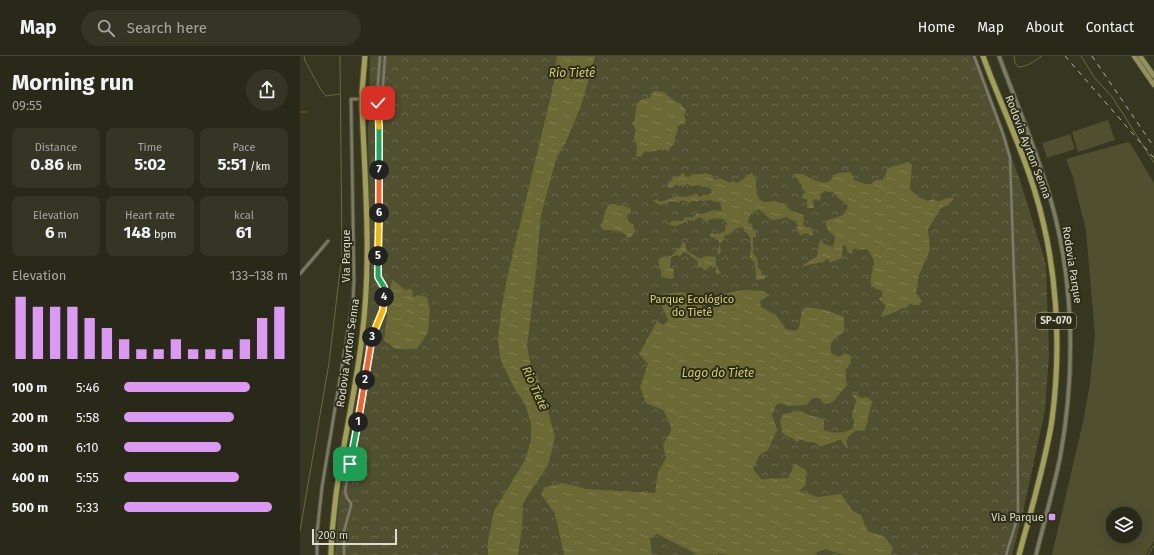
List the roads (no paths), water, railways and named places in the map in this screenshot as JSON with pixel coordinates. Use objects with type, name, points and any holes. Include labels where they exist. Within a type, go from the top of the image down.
[{"type":"highway","name":"Rodovia Ayrton Senna","points":[[331,555],[339,472],[362,340],[367,297],[368,255],[362,107],[365,56]]},
{"type":"highway","name":"Rodovia Ayrton Senna","points":[[983,56],[1035,190],[1047,240],[1055,304],[1057,345],[1052,420],[1044,458],[1019,555]]},
{"type":"main road","points":[[1134,56],[1154,85]]},
{"type":"main road","points":[[1140,56],[1154,76]]},
{"type":"street","points":[[344,555],[344,531],[351,506],[345,492],[371,341],[384,307],[385,290],[378,277],[380,211],[378,88],[380,56]]},
{"type":"street","points":[[378,88],[383,86],[385,56]]},
{"type":"street","points":[[974,56],[1003,134],[1010,158],[1017,360],[1018,516],[1006,555]]},
{"type":"street","name":"Rodovia Parque","points":[[999,56],[1045,178],[1063,254],[1070,308],[1071,356],[1066,414],[1054,486],[1036,555]]},
{"type":"street","name":"Via Parque","points":[[316,555],[322,487],[354,287],[351,99],[378,99]]},
{"type":"street","points":[[300,274],[328,241]]},
{"type":"water","name":"Rio Tietê","points":[[557,56],[595,56],[582,103],[566,142],[556,159],[541,215],[527,347],[531,366],[540,383],[555,437],[548,465],[523,503],[522,528],[518,555],[488,555],[488,541],[494,511],[525,460],[531,440],[531,424],[525,404],[513,386],[500,358],[498,339],[507,278],[554,83]]},
{"type":"water","points":[[654,91],[664,92],[673,100],[681,104],[686,111],[684,114],[686,121],[684,124],[677,127],[678,131],[674,144],[668,150],[663,149],[651,152],[645,151],[641,157],[636,156],[637,148],[634,138],[636,130],[633,124],[635,120],[636,107],[640,101],[650,98]]},
{"type":"water","points":[[908,162],[912,165],[910,189],[918,197],[928,201],[933,199],[939,201],[954,198],[948,205],[941,208],[928,229],[930,250],[919,275],[916,293],[922,301],[919,305],[910,304],[906,308],[901,308],[896,312],[885,315],[884,317],[881,316],[885,309],[885,305],[879,299],[883,297],[883,294],[881,290],[876,289],[871,285],[874,264],[867,249],[859,250],[858,248],[855,248],[852,251],[853,253],[850,254],[847,251],[846,246],[843,245],[842,258],[829,263],[829,259],[826,259],[825,262],[799,268],[817,256],[820,240],[824,244],[833,247],[835,237],[827,228],[825,221],[843,215],[848,207],[846,203],[839,199],[834,193],[825,191],[820,195],[821,198],[819,201],[815,199],[813,201],[814,208],[807,208],[807,199],[803,199],[802,195],[805,193],[802,189],[803,186],[792,174],[802,174],[814,180],[826,183],[832,179],[833,175],[850,172],[854,180],[865,184],[871,184],[876,180],[883,180],[888,168]]},
{"type":"water","points":[[682,173],[689,177],[705,173],[711,175],[715,180],[719,178],[730,183],[732,181],[737,183],[745,178],[746,175],[750,175],[750,173],[752,173],[756,179],[758,198],[764,202],[776,201],[783,203],[792,211],[804,215],[803,224],[804,226],[811,228],[813,232],[812,236],[806,233],[801,235],[796,229],[798,225],[794,220],[793,221],[787,217],[774,220],[770,219],[760,210],[753,212],[750,215],[748,223],[752,223],[753,230],[756,231],[756,237],[753,237],[753,253],[757,258],[758,267],[765,276],[765,279],[756,280],[755,263],[750,258],[751,239],[744,231],[743,227],[734,229],[730,234],[725,235],[719,244],[719,241],[709,235],[712,233],[719,234],[726,230],[725,226],[727,224],[725,220],[710,219],[707,221],[699,217],[694,221],[688,220],[676,226],[669,225],[672,221],[683,221],[685,217],[692,218],[696,214],[703,214],[714,210],[722,210],[720,202],[713,202],[711,200],[701,201],[699,199],[698,202],[692,201],[690,203],[683,201],[678,203],[671,201],[660,205],[653,201],[657,198],[659,202],[661,202],[676,196],[684,197],[697,195],[699,197],[703,196],[703,194],[708,195],[712,192],[709,186],[707,188],[705,186],[698,185],[690,186],[688,184],[676,185],[671,188],[668,187],[668,182],[673,180],[673,177],[680,176]]},
{"type":"water","points":[[610,204],[616,204],[619,206],[622,205],[631,209],[631,213],[627,215],[627,218],[629,222],[633,224],[635,232],[631,237],[627,238],[625,234],[616,230],[603,230],[600,225],[603,222],[605,211]]},
{"type":"water","points":[[685,242],[687,251],[698,258],[704,258],[707,256],[716,257],[716,266],[721,273],[717,275],[715,270],[717,269],[710,266],[708,269],[704,270],[697,266],[698,262],[689,254],[684,252],[680,256],[677,255],[671,257],[670,267],[674,270],[674,277],[669,279],[661,276],[661,269],[658,268],[660,264],[658,261],[659,259],[672,255],[678,248],[680,249],[682,243]]},
{"type":"water","points":[[719,244],[721,251],[718,255]]},
{"type":"water","points":[[392,279],[405,290],[412,289],[413,298],[417,295],[427,297],[430,310],[428,332],[417,349],[395,349],[384,340]]},
{"type":"water","name":"Lago do Tiete","points":[[744,290],[763,291],[770,295],[760,301],[761,307],[776,315],[786,329],[795,331],[799,328],[802,310],[806,307],[826,310],[844,317],[844,332],[831,343],[831,350],[832,354],[839,357],[845,353],[851,356],[851,363],[846,369],[846,386],[833,402],[825,404],[819,398],[813,398],[806,405],[788,406],[782,403],[776,405],[772,414],[777,430],[768,450],[759,456],[753,469],[761,479],[788,478],[795,464],[806,470],[806,485],[799,491],[818,497],[841,494],[853,511],[861,515],[867,531],[884,536],[893,548],[891,555],[844,555],[825,549],[815,553],[816,555],[699,555],[657,534],[650,538],[652,555],[564,555],[555,514],[541,494],[545,487],[563,483],[586,489],[655,493],[658,472],[666,458],[663,444],[671,430],[671,427],[663,410],[646,403],[640,387],[648,364],[639,354],[657,321],[663,325],[668,320],[661,304],[670,293],[682,292],[706,309],[726,303],[728,293]]},
{"type":"water","points":[[855,394],[861,398],[867,397],[873,402],[865,430],[855,431],[846,439],[848,448],[846,448],[841,440],[820,447],[818,444],[813,442],[805,442],[803,439],[796,442],[782,433],[780,420],[783,414],[801,411],[824,419],[824,430],[839,433],[850,430],[853,428],[854,421],[852,416],[856,400],[853,396]]},
{"type":"waterway","points":[[304,56],[305,61],[321,90],[326,96],[340,94]]},
{"type":"waterway","points":[[300,531],[329,363],[342,254],[340,56]]},
{"type":"waterway","points":[[1014,56],[1015,63],[1018,67],[1028,65],[1042,56]]},
{"type":"waterway","points":[[1081,56],[1094,77],[1113,98],[1154,163]]},
{"type":"waterway","points":[[300,112],[307,112]]},
{"type":"waterway","points":[[1148,555],[1154,545]]},
{"type":"railway","points":[[1065,56],[1154,158]]},
{"type":"railway","points":[[1092,56],[1154,147]]},
{"type":"place","name":"Via Parque","points":[[1052,517]]},
{"type":"park label","name":"Parque Ecológico do Tietê","points":[[692,305]]}]
